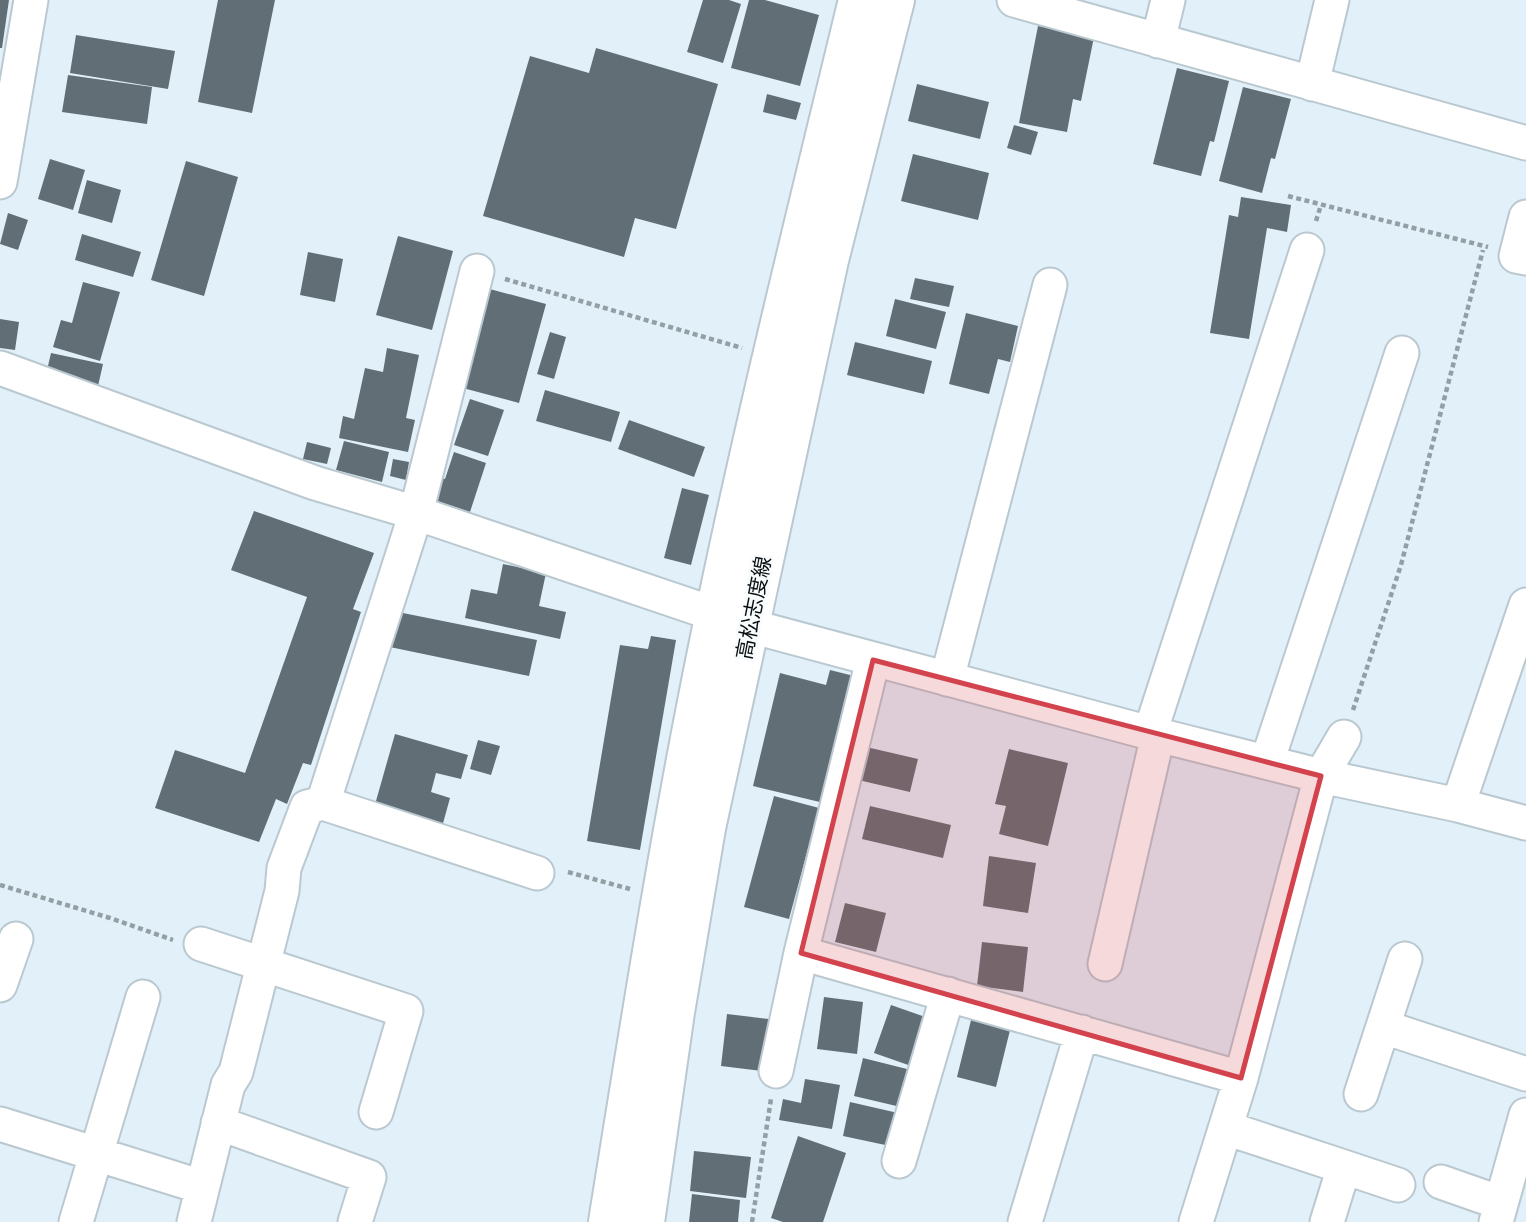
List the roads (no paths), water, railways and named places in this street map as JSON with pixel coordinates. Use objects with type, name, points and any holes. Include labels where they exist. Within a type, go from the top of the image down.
[{"type":"main road","name":"高松志度線","points":[[645,1222],[706,828],[733,620],[796,254],[858,0]]},
{"type":"main road","name":"高松志度線","points":[[608,1222],[658,913],[733,620],[764,553],[829,260],[895,0]]},
{"type":"street","points":[[0,182],[31,0]]},
{"type":"street","points":[[1014,0],[1526,143]]},
{"type":"street","points":[[1158,41],[1168,0]]},
{"type":"street","points":[[1312,83],[1332,0]]},
{"type":"street","points":[[1521,257],[1526,216]]},
{"type":"street","points":[[1105,964],[1154,734],[1307,250]]},
{"type":"street","points":[[323,803],[416,513],[477,271]]},
{"type":"street","points":[[947,679],[1050,285]]},
{"type":"street","points":[[1267,762],[1402,353]]},
{"type":"street","points":[[0,368],[315,483],[416,513],[733,620],[1154,734],[1526,823]]},
{"type":"street","points":[[1458,805],[1526,605]]},
{"type":"street","points":[[776,1071],[801,953],[873,660]]},
{"type":"street","points":[[1196,1222],[1241,1078],[1321,776],[1343,737]]},
{"type":"street","points":[[194,1222],[228,1085],[236,1072],[264,965],[282,891],[284,868],[307,807],[323,803],[537,873]]},
{"type":"street","points":[[201,944],[406,1011],[376,1112]]},
{"type":"street","points":[[801,953],[1241,1078]]},
{"type":"street","points":[[1361,1094],[1405,959]]},
{"type":"street","points":[[899,1161],[948,994]]},
{"type":"street","points":[[76,1222],[143,997]]},
{"type":"street","points":[[1384,1027],[1526,1074]]},
{"type":"street","points":[[1025,1222],[1082,1032]]},
{"type":"street","points":[[1441,1182],[1498,1213],[1526,1115]]},
{"type":"street","points":[[219,1123],[369,1177],[355,1222]]},
{"type":"street","points":[[0,1124],[202,1187]]},
{"type":"street","points":[[1226,1128],[1398,1185]]},
{"type":"street","points":[[1327,1222],[1344,1167]]}]
